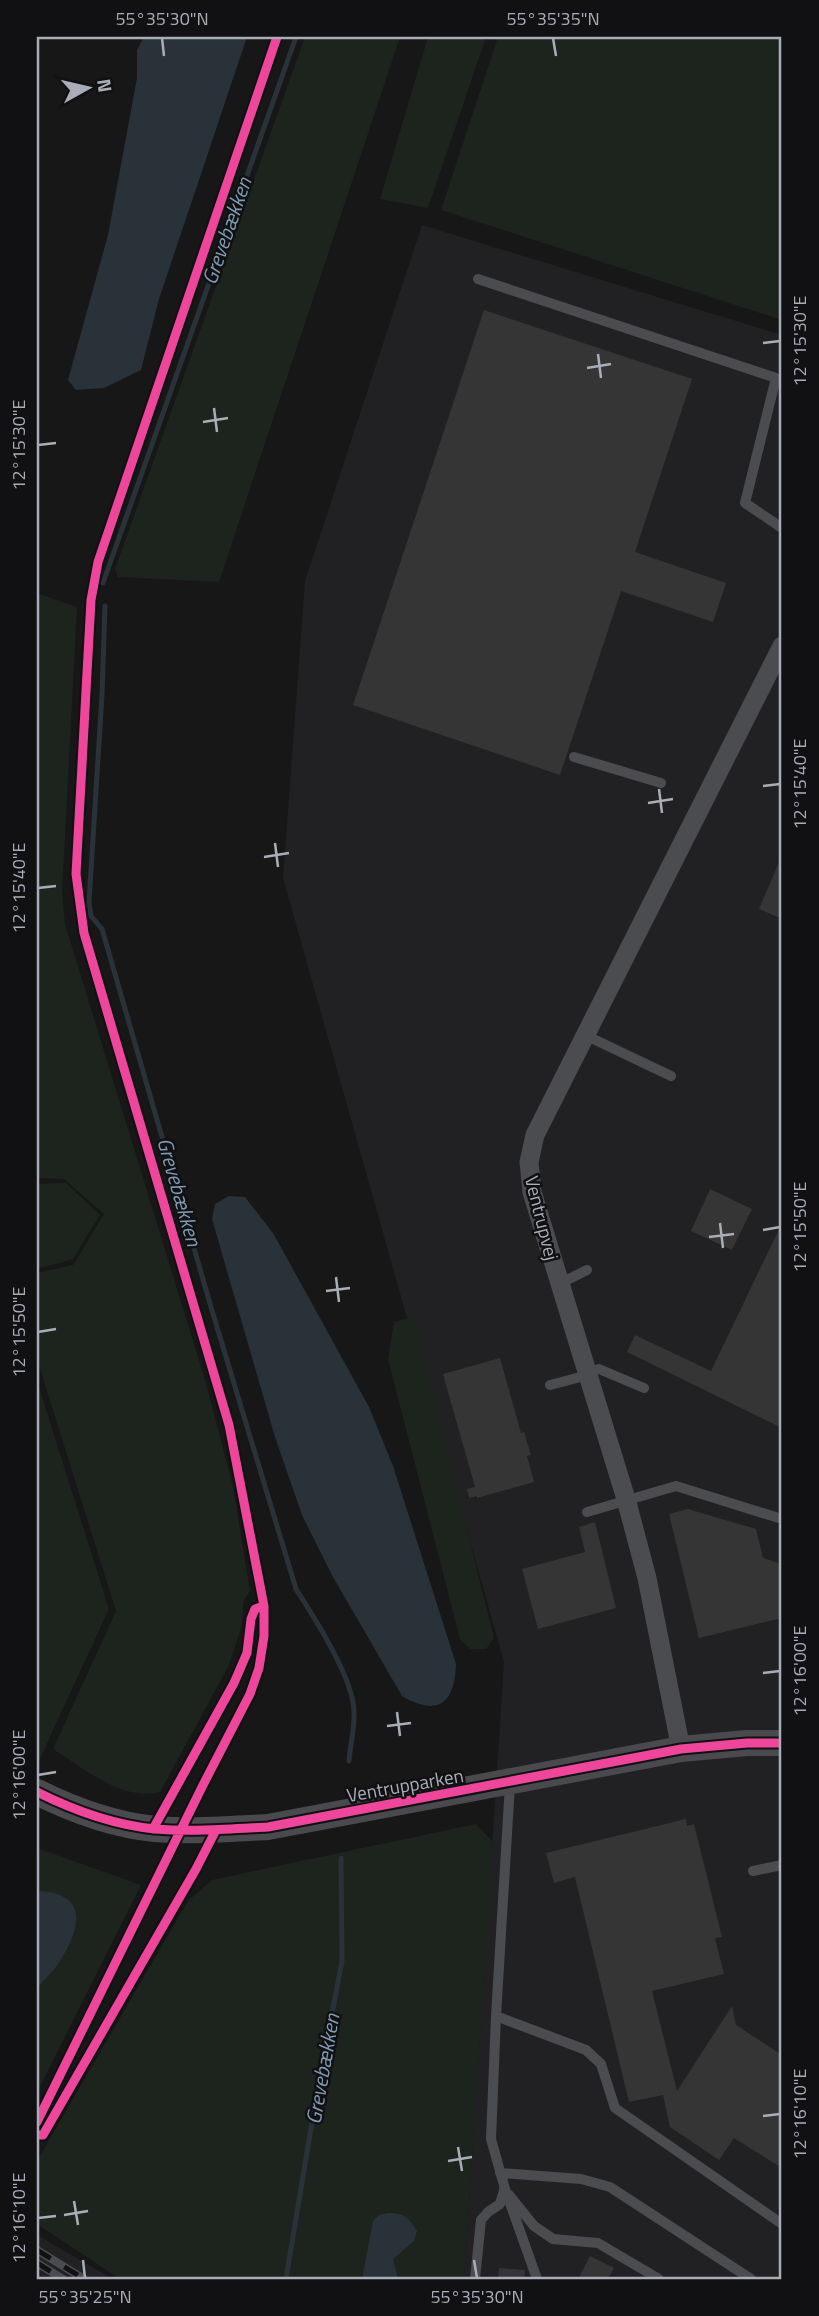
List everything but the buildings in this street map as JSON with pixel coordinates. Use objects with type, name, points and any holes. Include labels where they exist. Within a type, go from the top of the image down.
[{"type":"street","name":"Ventrupvej","points":[[681,1749],[647,1578],[626,1499],[532,1192],[529,1162],[535,1135],[782,646]]},
{"type":"street","name":"Ventrupparken","points":[[37,1792],[94,1815],[153,1829],[268,1827],[681,1749],[782,1743]]},
{"type":"lane","points":[[478,279],[776,378],[745,503],[782,528]]},
{"type":"lane","points":[[573,757],[661,783]]},
{"type":"lane","points":[[587,1036],[671,1076]]},
{"type":"lane","points":[[559,1284],[587,1270]]},
{"type":"lane","points":[[550,1385],[599,1369],[644,1388]]},
{"type":"lane","points":[[587,1512],[676,1486],[782,1520]]},
{"type":"lane","points":[[510,1783],[491,2139],[505,2189],[537,2279]]},
{"type":"lane","points":[[753,1871],[782,1865]]},
{"type":"lane","points":[[496,2016],[586,2050],[601,2064],[615,2108],[782,2224]]},
{"type":"lane","points":[[500,2173],[581,2179],[610,2187],[751,2279]]},
{"type":"lane","points":[[475,2279],[481,2220],[499,2204],[505,2189]]},
{"type":"lane","points":[[505,2189],[534,2226],[553,2239],[598,2243],[659,2279]]},
{"type":"shaded area","points":[[144,37],[247,37],[159,299],[141,370],[104,388],[76,390],[68,380],[108,235],[137,78],[137,50]]},
{"type":"shaded area","points":[[305,37],[400,37],[219,582],[118,577],[115,569]]},
{"type":"shaded area","points":[[428,37],[486,37],[428,208],[380,199]]},
{"type":"shaded area","points":[[498,37],[782,37],[782,320],[441,210]]},
{"type":"shaded area","points":[[422,225],[782,335],[782,2279],[464,2279],[504,1662],[283,878],[305,581]]},
{"type":"shaded area","points":[[37,593],[77,607],[62,893],[65,924],[206,1383],[233,1487],[250,1591],[244,1600],[241,1628],[228,1667],[160,1792],[146,1794],[118,1788],[90,1774],[53,1749],[116,1611],[37,1359],[37,1273],[73,1265],[104,1214],[64,1179],[37,1178]]},
{"type":"shaded area","points":[[66,1183],[100,1215],[73,1259],[37,1269],[37,1184]]},
{"type":"shaded area","points":[[229,1196],[245,1197],[273,1233],[369,1407],[393,1466],[456,1664],[452,1689],[442,1703],[425,1705],[402,1696],[333,1577],[302,1515],[275,1437],[212,1219],[215,1204]]},
{"type":"shaded area","points":[[414,1317],[494,1638],[486,1649],[470,1649],[460,1639],[388,1359],[394,1322]]},
{"type":"shaded area","points":[[37,1381],[109,1609],[37,1765]]},
{"type":"shaded area","points":[[476,1824],[493,1842],[464,2279],[120,2279],[37,2224],[37,2161],[188,1901],[212,1880]]},
{"type":"shaded area","points":[[37,1848],[141,1885],[37,2092],[37,1989],[41,1984]]},
{"type":"shaded area","points":[[37,1892],[67,1899],[74,1907],[76,1917],[75,1928],[65,1952],[37,1989]]},
{"type":"shaded area","points":[[379,2215],[402,2215],[409,2220],[417,2231],[414,2241],[393,2259],[398,2279],[362,2279],[373,2221]]},
{"type":"shaded area","points":[[37,2235],[113,2279],[37,2277]]},
{"type":"waterway","name":"Grevebækken","points":[[103,583],[296,37]]},
{"type":"waterway","name":"Grevebækken","points":[[105,606],[89,902],[91,916],[102,929],[296,1589],[332,1649],[352,1698],[354,1718],[349,1761]]},
{"type":"waterway","name":"Grevebækken","points":[[286,2279],[342,1961],[341,1858]]},
{"type":"railway","points":[[37,2250],[84,2279]]},
{"type":"railway","points":[[37,2263],[63,2279]]},
{"type":"cycle path","points":[[37,2122],[250,1694],[259,1668],[264,1636],[264,1606],[229,1425],[84,933],[76,874],[91,600],[98,562],[277,37]]},
{"type":"cycle path","points":[[153,1829],[234,1683],[247,1653],[251,1619],[255,1609],[264,1606]]},
{"type":"cycle path","points":[[37,1792],[94,1816],[140,1827],[183,1830],[268,1827],[681,1749],[782,1743]]},
{"type":"cycle path","points":[[37,2135],[43,2135],[216,1830]]}]
